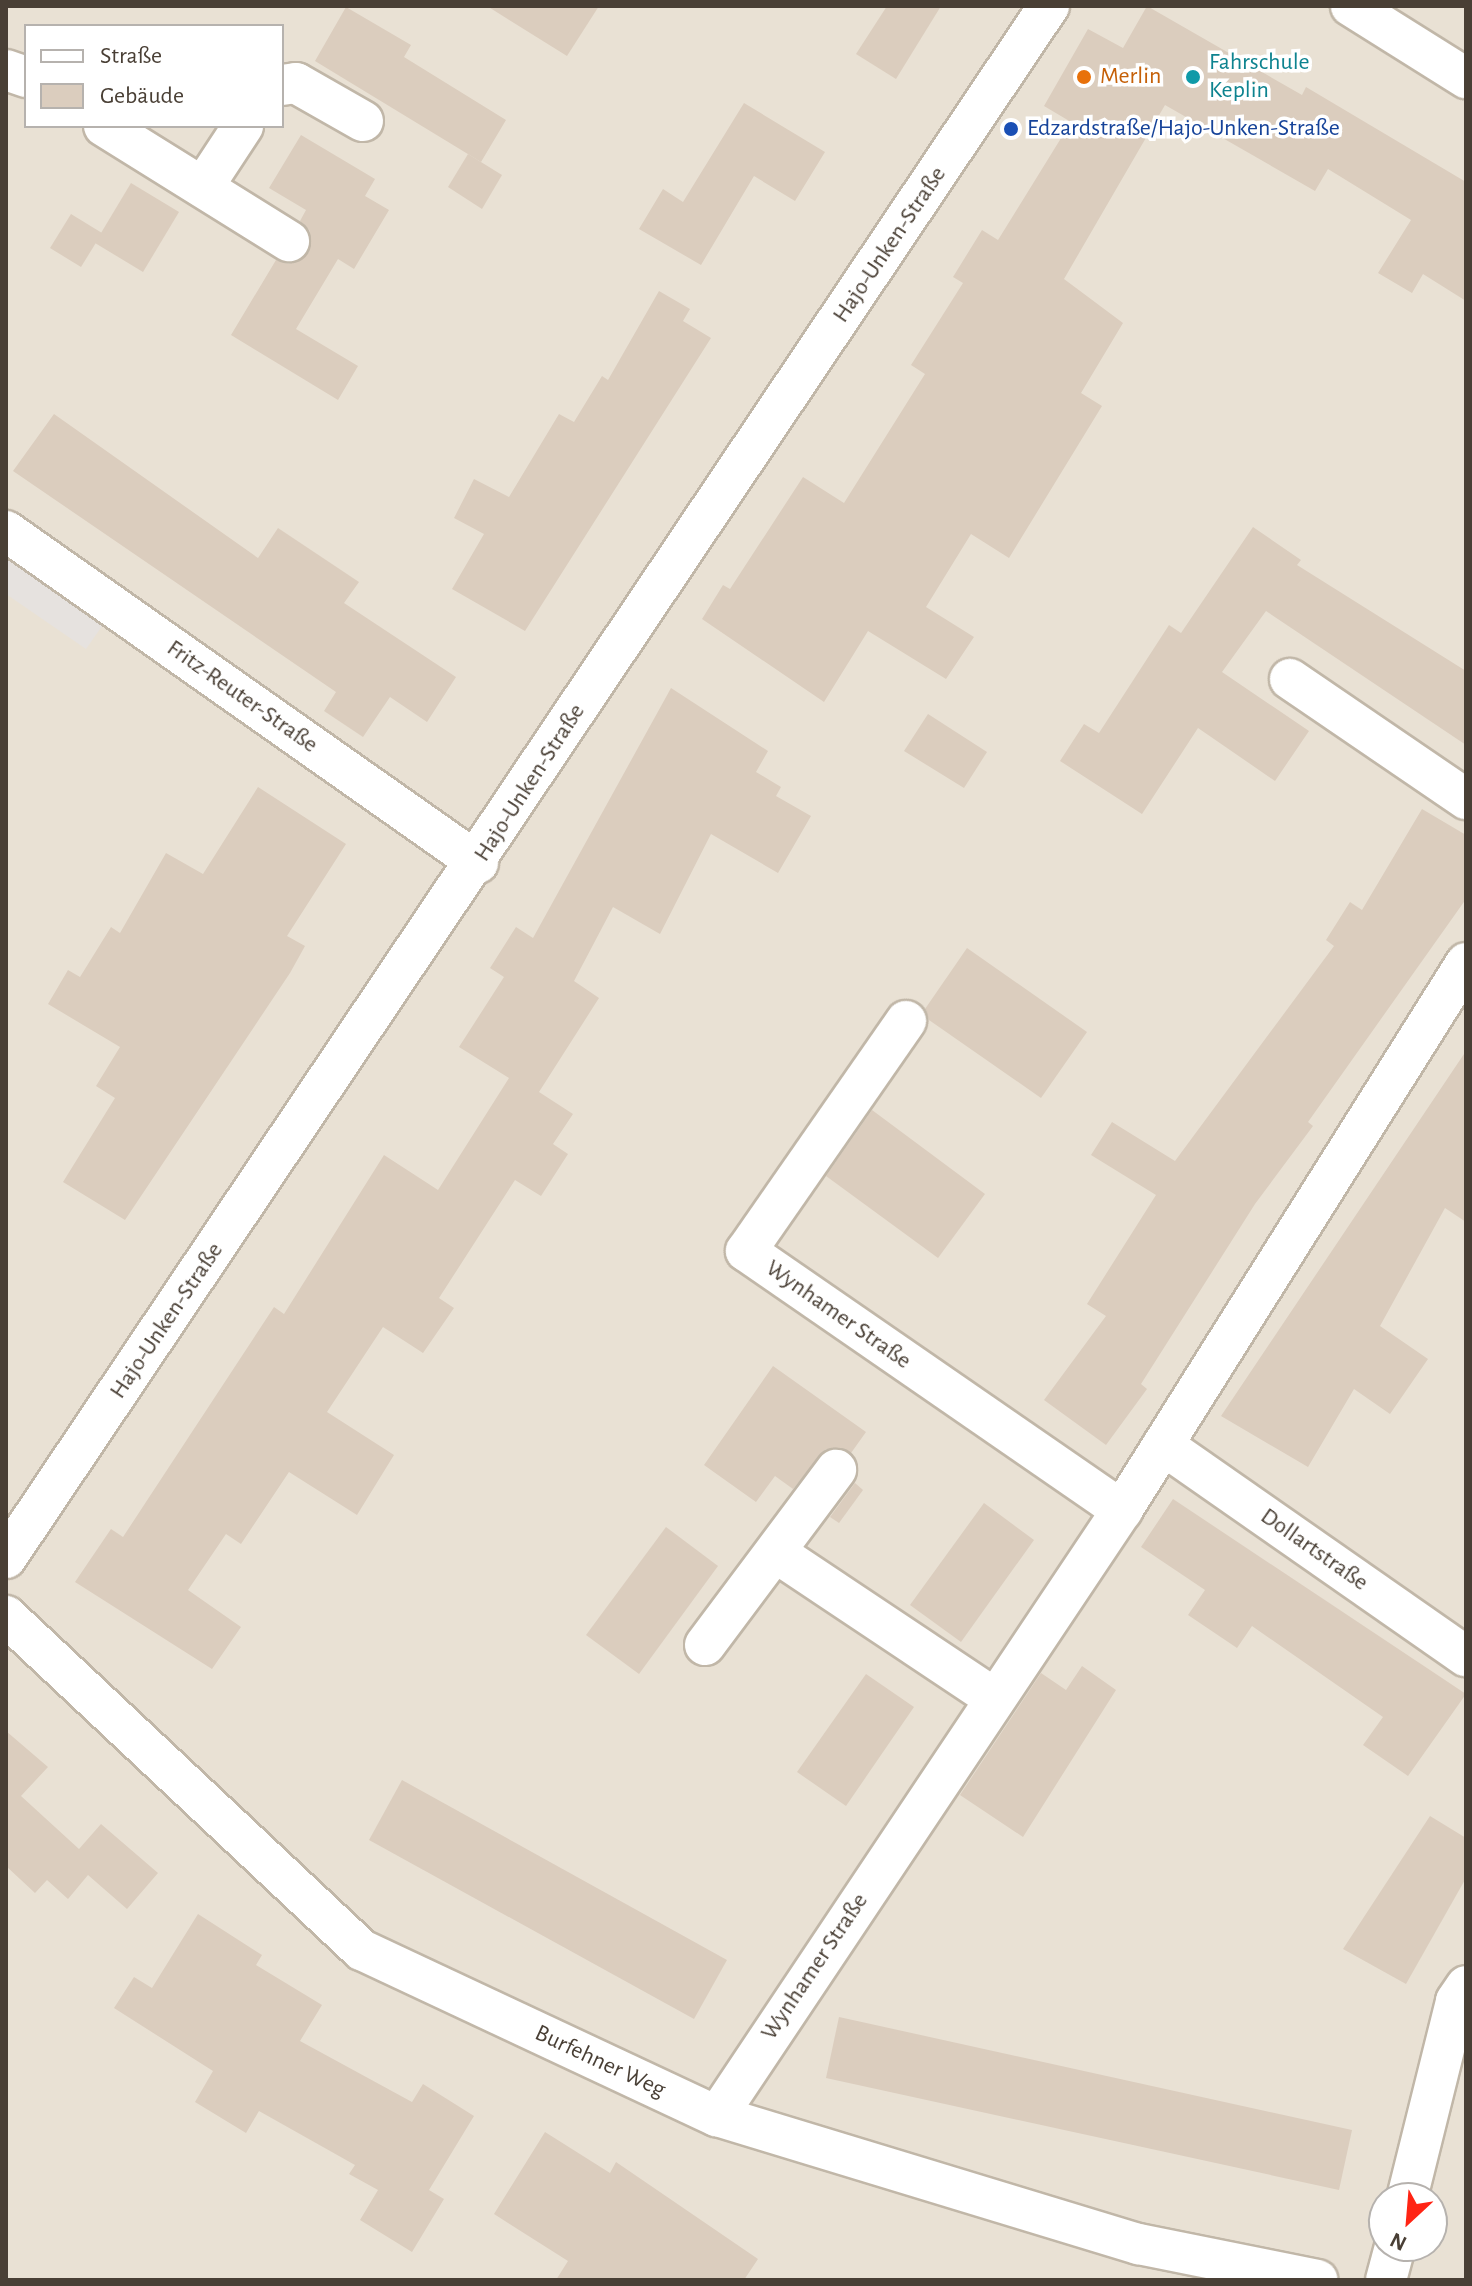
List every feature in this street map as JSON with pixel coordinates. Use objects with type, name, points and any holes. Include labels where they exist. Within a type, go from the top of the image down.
[{"type":"street","name":"Hajo-Unken-Straße","points":[[6,1558],[478,863],[1049,6]]},
{"type":"street","points":[[1351,6],[1466,78]]},
{"type":"street","points":[[284,85],[296,83],[363,121]]},
{"type":"street","points":[[107,128],[289,241]]},
{"type":"street","points":[[203,187],[242,128]]},
{"type":"street","name":"Fritz-Reuter-Straße","points":[[6,531],[478,863]]},
{"type":"street","points":[[1290,679],[1466,799]]},
{"type":"street","name":"Wynhamer Straße","points":[[717,2116],[1122,1510],[1466,963]]},
{"type":"street","name":"Wynhamer Straße","points":[[906,1021],[746,1251],[1122,1510]]},
{"type":"street","name":"Dollartstraße","points":[[1163,1445],[1466,1656]]},
{"type":"street","points":[[705,1645],[778,1554],[836,1470]]},
{"type":"street","points":[[778,1554],[994,1698]]},
{"type":"street","name":"Burfehner Weg","points":[[6,1616],[362,1950],[717,2116],[1139,2244],[1317,2280]]},
{"type":"street","points":[[1411,2182],[1456,2001],[1466,1986]]},
{"type":"shaded area","points":[[6,6],[1466,6],[1466,2280],[6,2280]]},
{"type":"shaded area","points":[[6,550],[107,619],[86,649],[6,594]]},
{"type":"building","points":[[487,6],[599,6],[567,56]]},
{"type":"building","points":[[887,6],[941,6],[896,79],[856,54]]},
{"type":"building","points":[[1147,6],[1302,95],[1306,87],[1466,182],[1466,301],[1423,274],[1412,293],[1378,273],[1411,220],[1328,169],[1315,191],[1165,105],[1064,279],[1123,323],[1081,393],[1102,406],[1009,558],[971,534],[926,607],[974,637],[946,679],[868,631],[824,702],[702,619],[723,585],[730,589],[803,477],[844,503],[925,374],[911,365],[963,283],[953,277],[982,230],[998,240],[1071,122],[1044,106],[1088,29],[1123,48]]},
{"type":"building","points":[[346,7],[411,45],[404,57],[506,120],[481,162],[315,61]]},
{"type":"building","points":[[744,103],[825,152],[795,201],[754,176],[701,265],[639,229],[663,189],[683,202]]},
{"type":"building","points":[[301,135],[375,179],[365,196],[389,210],[354,269],[338,259],[296,329],[358,366],[338,400],[231,335],[276,260],[289,264],[309,252],[310,231],[300,221],[306,210],[269,188]]},
{"type":"building","points":[[468,154],[502,175],[482,209],[448,187]]},
{"type":"building","points":[[131,183],[179,212],[143,272],[95,243]]},
{"type":"building","points":[[71,214],[102,233],[81,267],[50,248]]},
{"type":"building","points":[[659,291],[690,309],[683,321],[711,338],[525,631],[452,589],[484,534],[454,518],[474,479],[509,497],[559,414],[574,422],[602,376],[608,380]]},
{"type":"building","points":[[54,414],[258,558],[278,528],[359,582],[344,603],[456,677],[427,722],[390,697],[363,737],[324,711],[336,692],[13,471]]},
{"type":"building","points":[[1253,527],[1301,560],[1297,565],[1466,671],[1466,745],[1266,611],[1222,672],[1309,731],[1275,781],[1198,728],[1142,814],[1060,761],[1084,724],[1099,733],[1169,625],[1181,633]]},
{"type":"building","points":[[671,688],[768,751],[756,772],[781,787],[776,796],[811,816],[778,873],[711,834],[660,934],[613,907],[574,981],[599,998],[539,1092],[573,1114],[553,1144],[568,1154],[541,1196],[515,1180],[439,1298],[454,1308],[423,1353],[383,1327],[327,1412],[394,1455],[357,1515],[289,1472],[241,1544],[226,1534],[188,1590],[241,1627],[212,1669],[75,1582],[111,1529],[123,1537],[274,1307],[284,1314],[384,1155],[438,1190],[509,1078],[459,1047],[504,977],[490,968],[516,927],[533,938]]},
{"type":"building","points":[[928,714],[987,752],[964,788],[904,751]]},
{"type":"building","points":[[258,787],[346,844],[287,936],[305,946],[290,973],[125,1220],[63,1182],[115,1098],[96,1086],[120,1047],[48,1004],[68,970],[80,977],[111,927],[120,933],[166,853],[203,874]]},
{"type":"building","points":[[1422,809],[1466,835],[1466,899],[1308,1122],[1313,1126],[1255,1204],[1141,1384],[1147,1389],[1106,1445],[1044,1400],[1106,1316],[1087,1304],[1156,1195],[1091,1155],[1112,1122],[1175,1161],[1334,946],[1326,940],[1350,902],[1362,910]]},
{"type":"building","points":[[967,948],[1087,1032],[1041,1098],[929,1020],[925,1009]]},
{"type":"building","points":[[1466,1051],[1466,1222],[1445,1208],[1380,1326],[1428,1359],[1390,1414],[1354,1389],[1308,1467],[1221,1416]]},
{"type":"building","points":[[872,1110],[985,1194],[938,1258],[826,1176]]},
{"type":"building","points":[[773,1366],[866,1432],[851,1453],[826,1449],[793,1489],[775,1476],[756,1502],[704,1465]]},
{"type":"building","points":[[855,1483],[863,1490],[839,1523],[830,1517]]},
{"type":"building","points":[[1173,1499],[1466,1694],[1408,1776],[1363,1745],[1383,1717],[1252,1626],[1237,1648],[1188,1615],[1205,1590],[1141,1547]]},
{"type":"building","points":[[984,1503],[1034,1540],[961,1642],[910,1605]]},
{"type":"building","points":[[666,1527],[718,1566],[639,1674],[586,1635]]},
{"type":"building","points":[[1082,1666],[1116,1690],[1023,1837],[960,1795],[1041,1673],[1066,1690]]},
{"type":"building","points":[[866,1674],[914,1707],[846,1806],[797,1772]]},
{"type":"building","points":[[6,1731],[48,1767],[21,1796],[79,1849],[101,1824],[158,1873],[127,1909],[88,1875],[68,1899],[47,1880],[35,1893],[6,1866]]},
{"type":"building","points":[[402,1780],[727,1960],[694,2019],[369,1840]]},
{"type":"building","points":[[1430,1816],[1466,1838],[1466,1878],[1406,1984],[1343,1949]]},
{"type":"building","points":[[198,1914],[262,1955],[256,1965],[322,2005],[300,2041],[412,2102],[423,2084],[474,2116],[429,2190],[444,2199],[412,2252],[360,2220],[378,2190],[349,2174],[355,2165],[259,2111],[246,2133],[195,2102],[213,2071],[114,2008],[134,1977],[152,1988]]},
{"type":"building","points":[[839,2017],[1352,2130],[1339,2190],[826,2078]]},
{"type":"building","points":[[545,2132],[610,2173],[616,2162],[758,2259],[744,2280],[556,2280],[568,2261],[494,2214]]},
{"type":"place","name":"Merlin","points":[[1084,77]]},
{"type":"place","name":"Fahrschule Keplin","points":[[1193,77]]},
{"type":"place","name":"Edzardstraße/Hajo-Unken-Straße","points":[[1011,129]]}]
